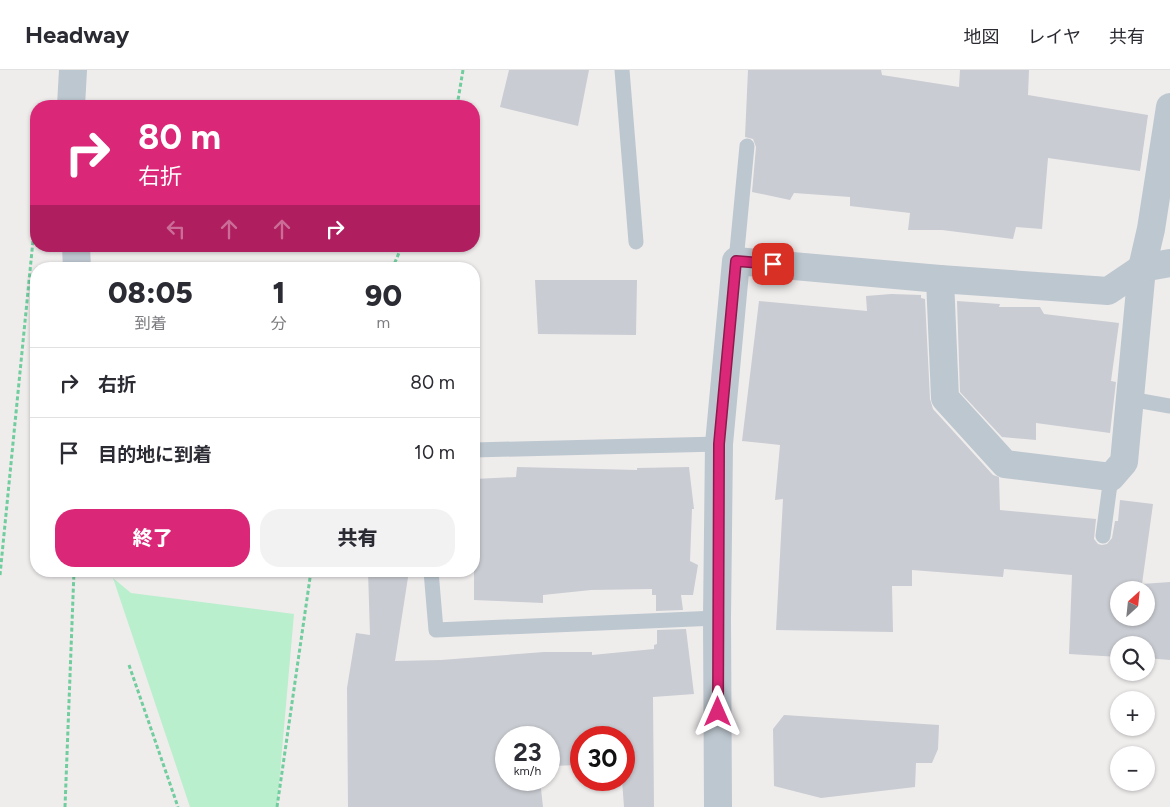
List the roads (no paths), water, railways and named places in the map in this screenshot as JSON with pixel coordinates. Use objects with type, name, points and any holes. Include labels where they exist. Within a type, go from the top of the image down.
[{"type":"street","points":[[71,100],[72,70]]},
{"type":"street","points":[[940,279],[945,398],[1005,464],[1111,477],[1124,462],[1142,268],[1151,229],[1170,107]]},
{"type":"street","points":[[718,807],[717,618],[719,444],[736,261],[940,279],[1108,291],[1142,268],[1170,263]]},
{"type":"lane","points":[[622,70],[636,242]]},
{"type":"lane","points":[[736,261],[747,146]]},
{"type":"lane","points":[[1130,399],[1170,406]]},
{"type":"lane","points":[[480,450],[719,444]]},
{"type":"lane","points":[[1103,536],[1111,477]]},
{"type":"lane","points":[[432,577],[436,630],[717,618]]}]
